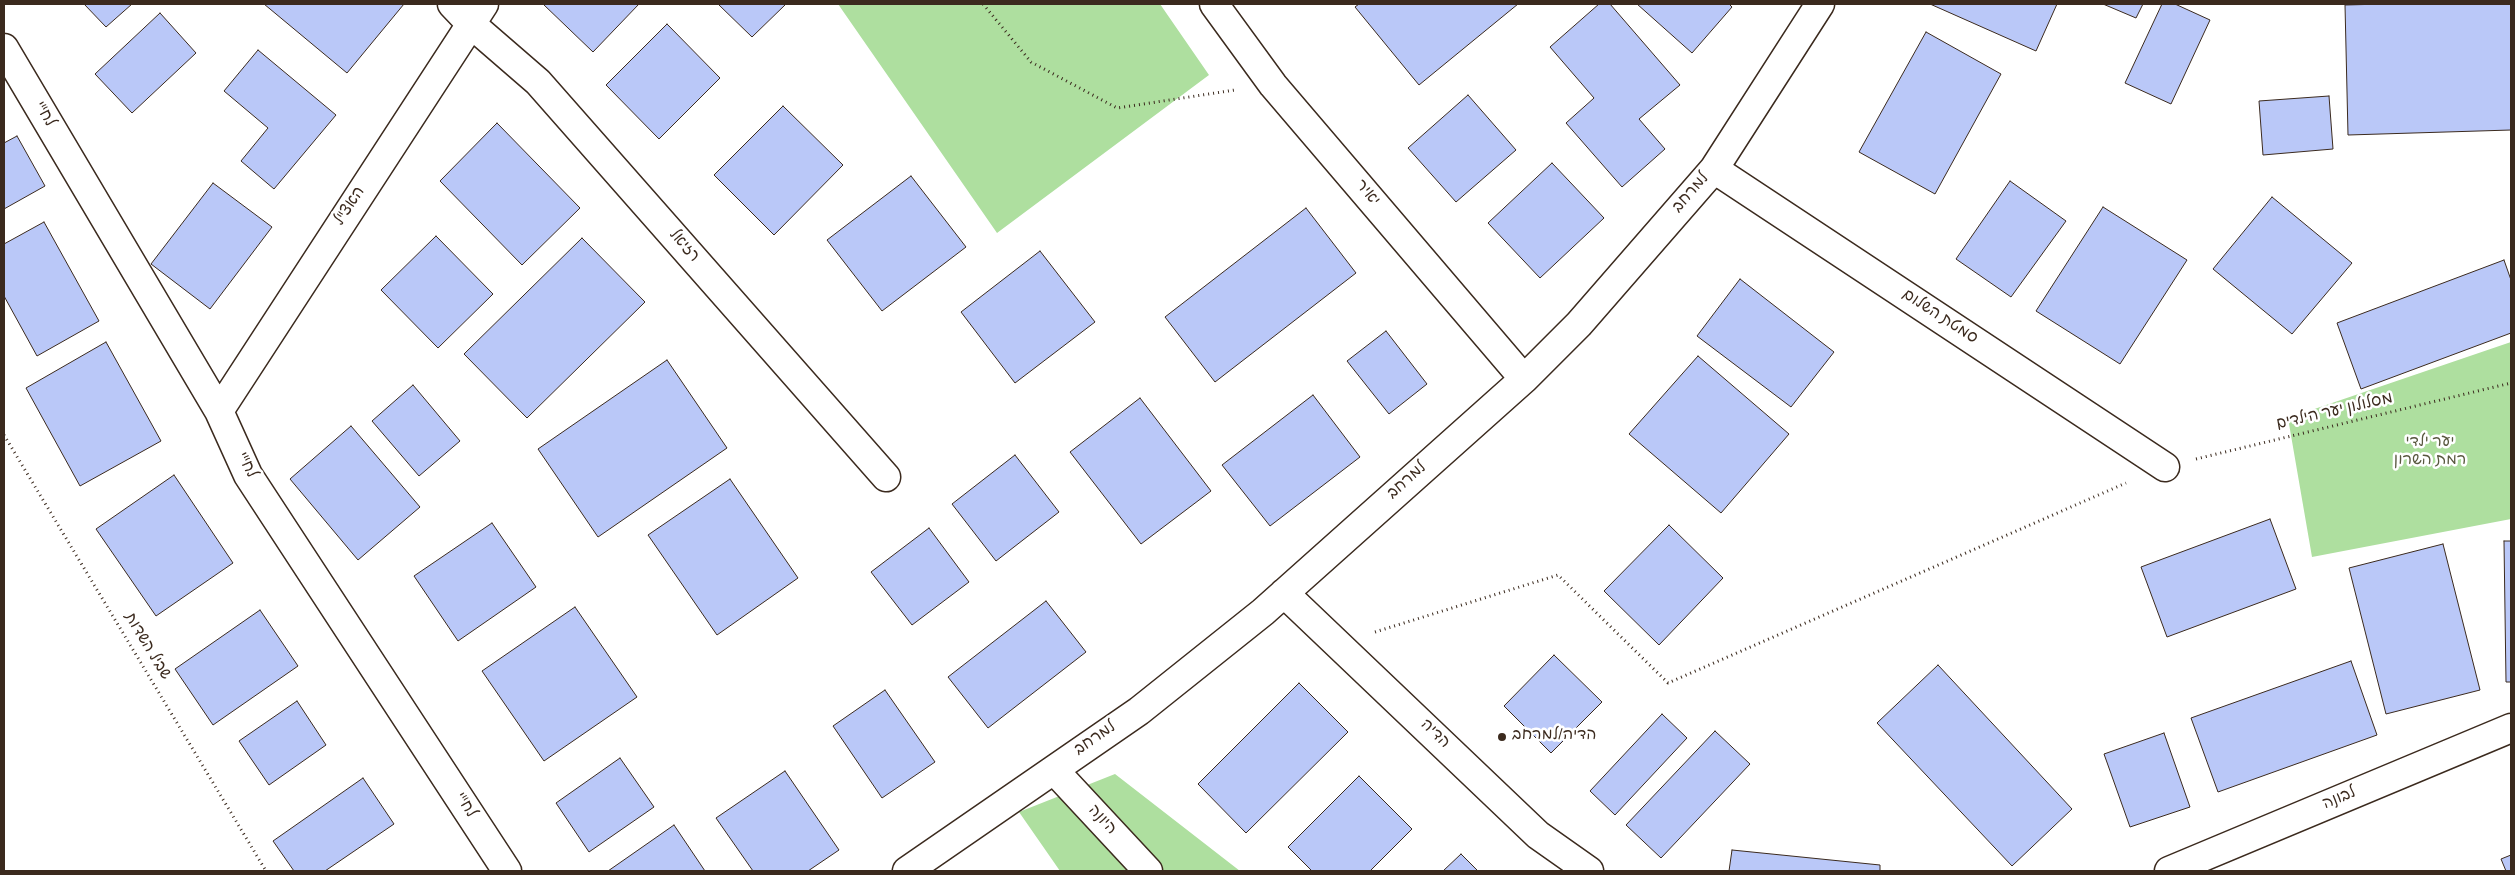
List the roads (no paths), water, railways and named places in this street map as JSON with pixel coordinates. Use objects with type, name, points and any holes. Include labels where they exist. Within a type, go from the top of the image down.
[{"type":"street","points":[[452,4],[478,14]]},
{"type":"street","name":"יאיר","points":[[1214,4],[1273,85],[1524,379]]},
{"type":"street","name":"למרחב","points":[[907,871],[1139,711],[1284,593],[1524,379],[1579,324],[1714,169],[1820,4]]},
{"type":"street","name":"האצ\"ל","points":[[219,411],[478,14]]},
{"type":"street","name":"רזיאל","points":[[478,14],[886,477]]},
{"type":"street","name":"לח\"י","points":[[4,48],[219,411],[248,475],[506,871]]},
{"type":"street","name":"סמטת השלום","points":[[1714,169],[2165,467]]},
{"type":"street","name":"הדיה","points":[[1284,593],[1538,835],[1589,871]]},
{"type":"street","name":"לבונה","points":[[2169,871],[2511,728]]},
{"type":"street","name":"היונה","points":[[1054,770],[1148,871]]},
{"type":"place","name":"הדיה/למרחב","points":[[1502,737]]},
{"type":"park label","name":"יער ילדי רמת השרון","points":[[2430,453]]}]
